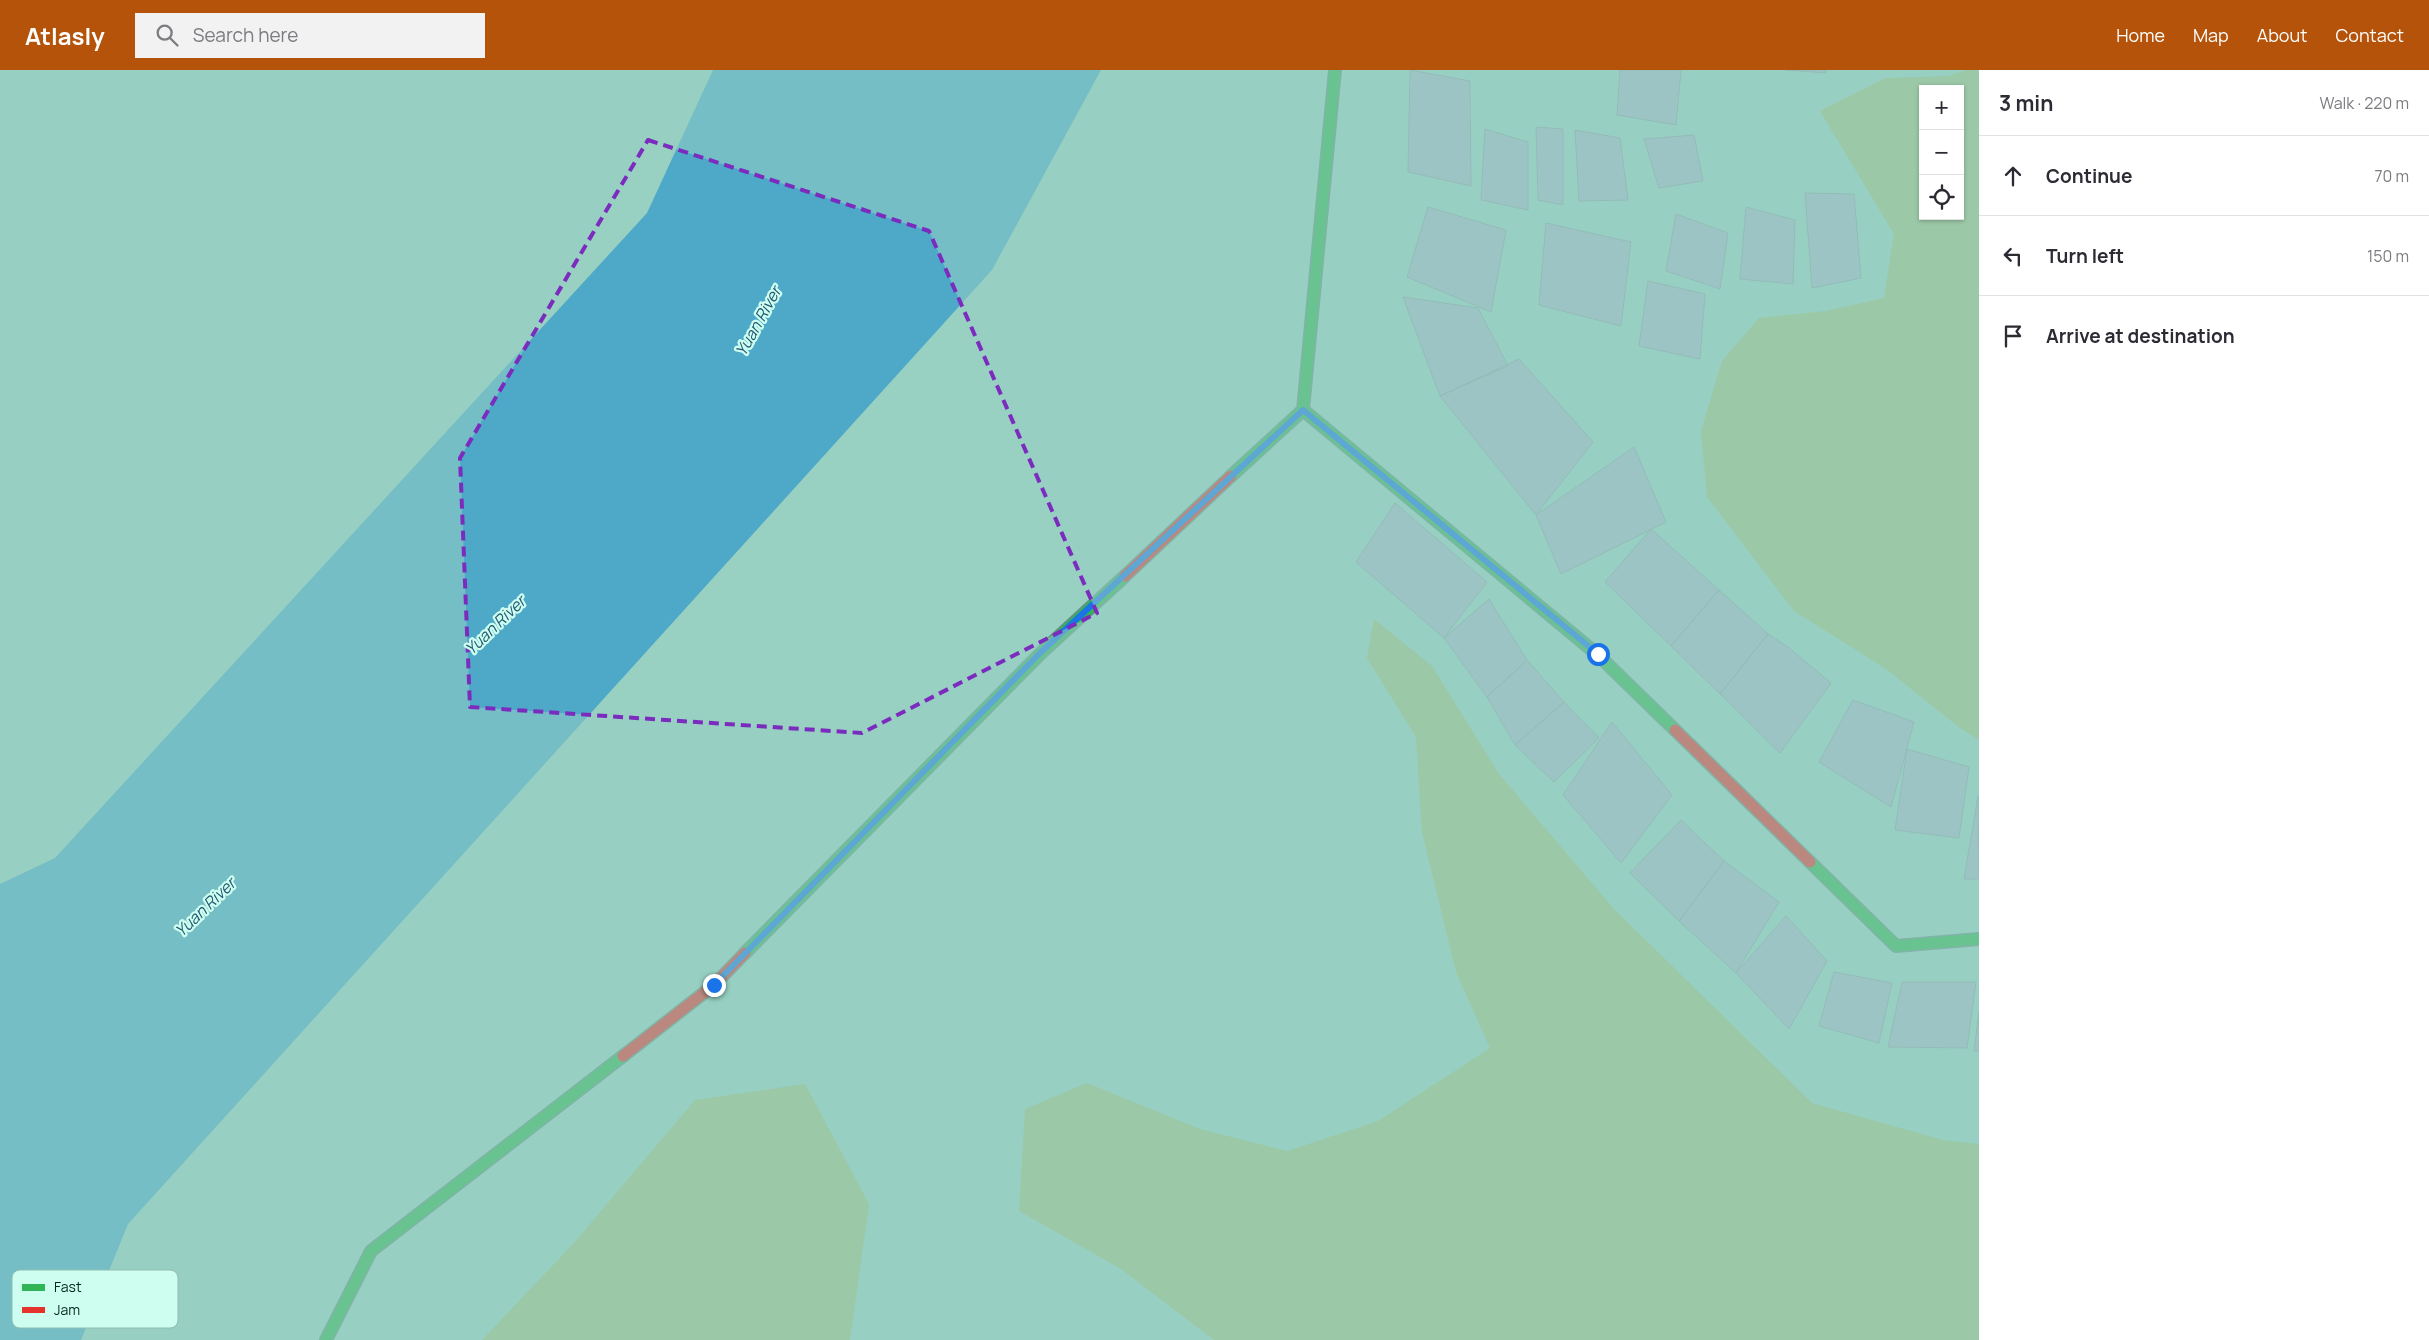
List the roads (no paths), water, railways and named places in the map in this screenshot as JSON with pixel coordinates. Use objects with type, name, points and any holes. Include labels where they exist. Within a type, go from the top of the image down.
[{"type":"main road","points":[[326,1340],[371,1251],[714,985],[1040,653],[1303,410],[1335,70]]},
{"type":"main road","points":[[1303,410],[1598,654],[1896,946],[1979,939]]},
{"type":"water","name":"Yuan River","points":[[713,70],[1101,70],[992,270],[128,1224],[109,1270],[12,1270],[12,1328],[86,1328],[81,1340],[0,1340],[0,884],[55,858],[647,213]]}]
